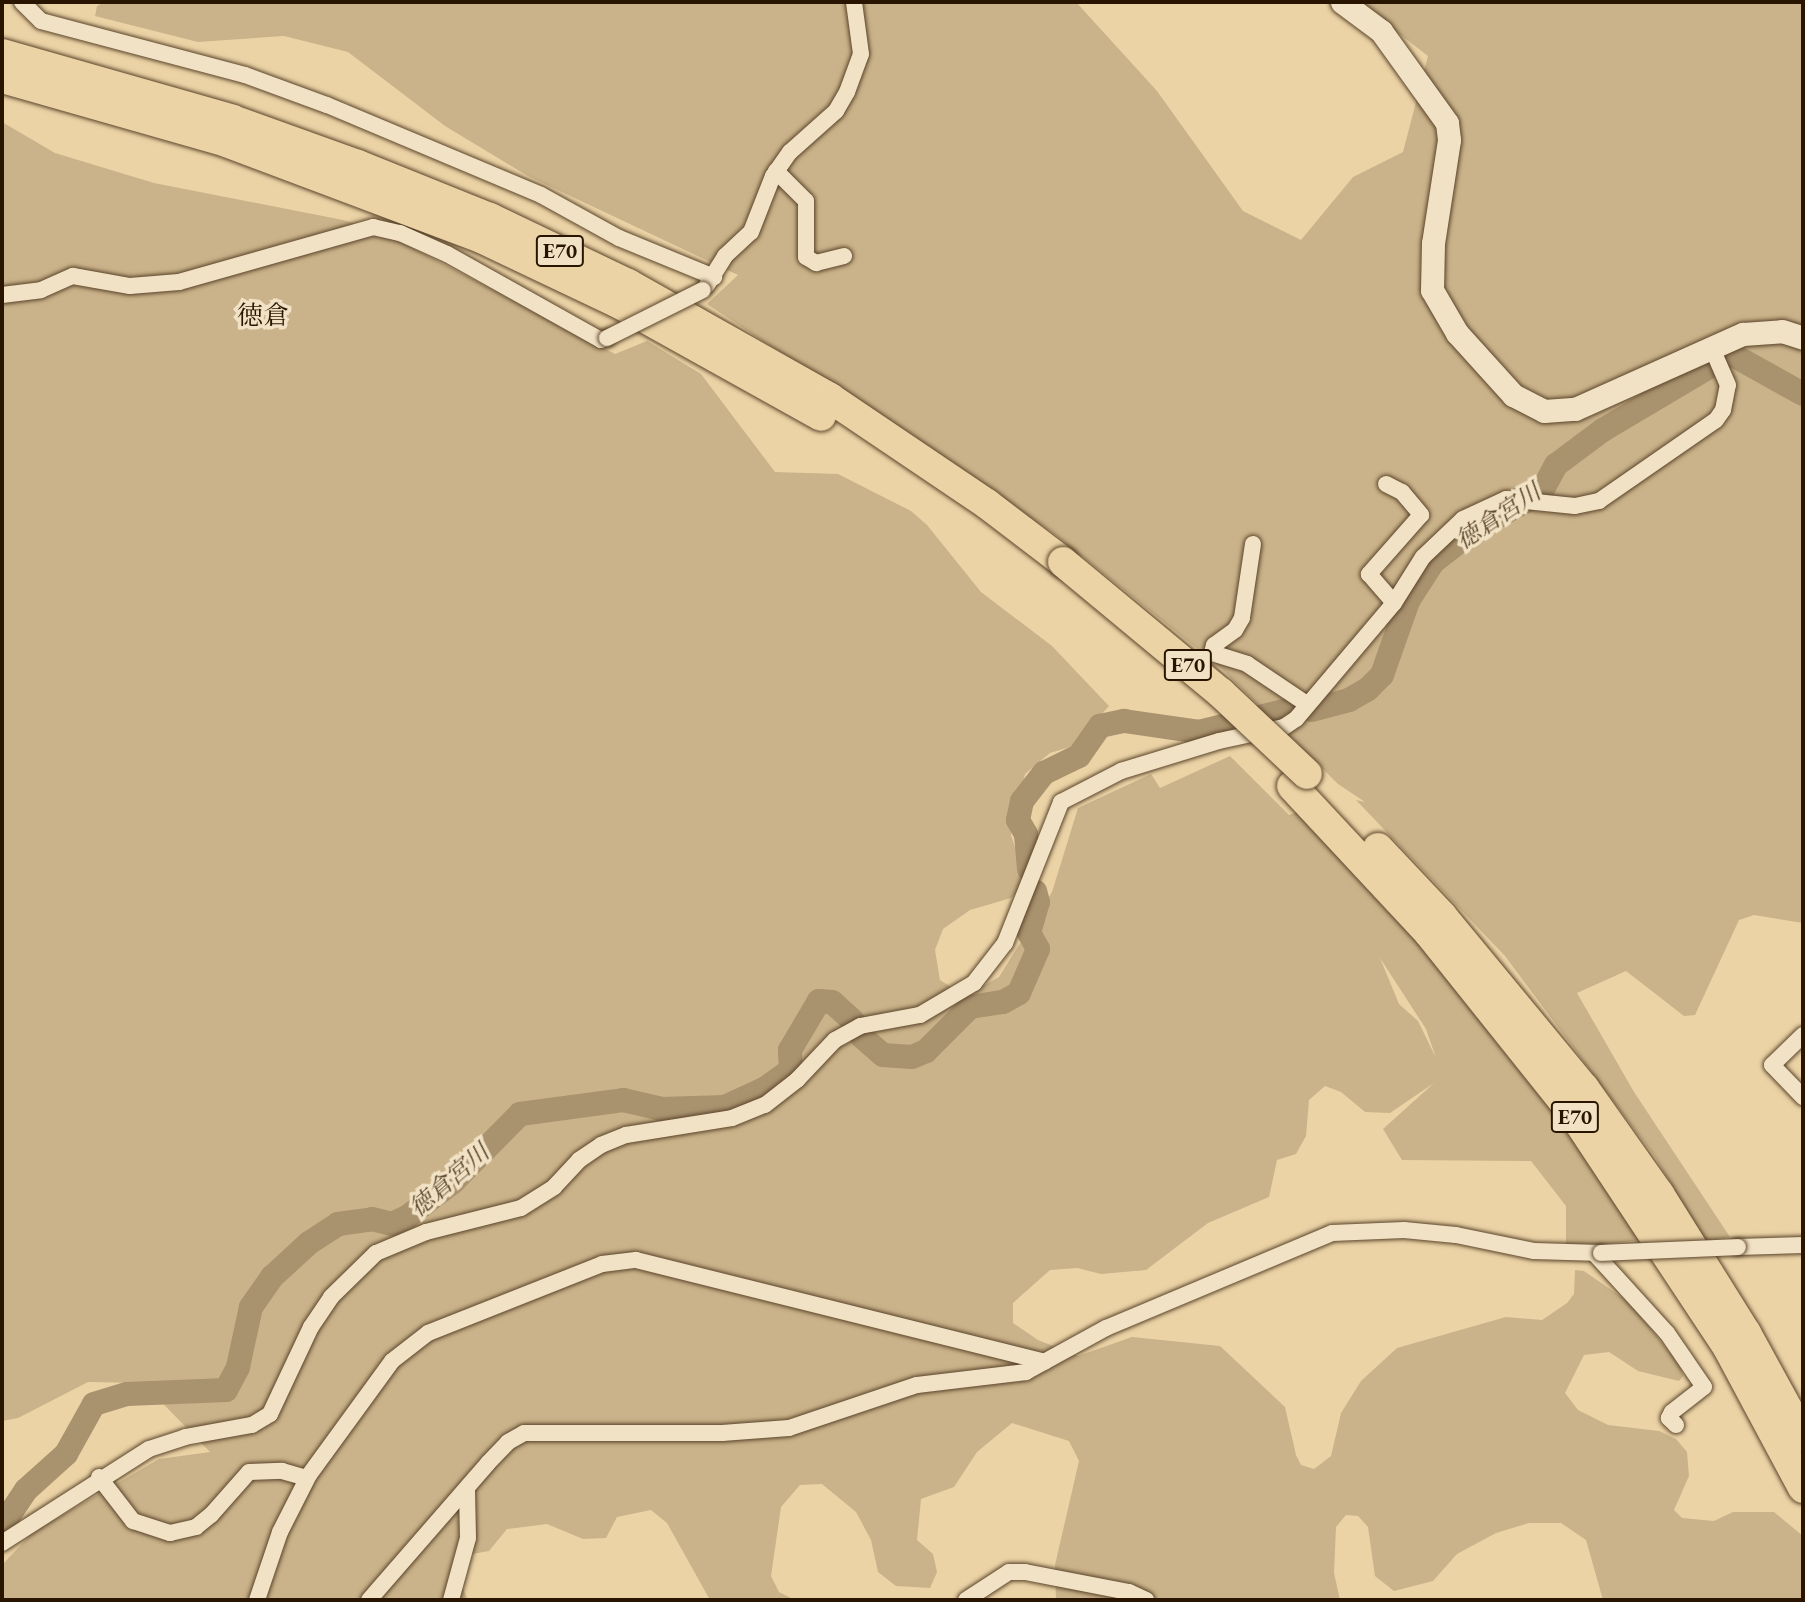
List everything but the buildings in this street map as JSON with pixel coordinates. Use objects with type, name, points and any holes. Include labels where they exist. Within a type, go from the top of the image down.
[{"type":"highway","name":"E70","points":[[2,54],[233,120],[358,165],[490,218],[628,284],[830,398],[987,504],[1056,568]]},
{"type":"highway","name":"E70","points":[[2,78],[226,142],[494,244],[620,304],[820,415],[897,464],[1056,568],[1220,693],[1300,780],[1429,933],[1572,1112],[1728,1348],[1803,1488]]},
{"type":"highway","name":"E70","points":[[1300,780],[1442,915],[1584,1088],[1666,1205],[1746,1333],[1803,1437]]},
{"type":"street","points":[[22,2],[41,21],[245,75],[327,105],[541,195],[708,283]]},
{"type":"street","points":[[2,295],[41,290],[73,276],[130,286],[179,282],[373,227],[400,233],[447,254],[601,340],[607,338],[708,283],[725,256],[751,232],[776,171],[790,152],[836,111],[847,92],[861,54],[854,2]]},
{"type":"street","points":[[1342,2],[1381,31],[1447,123],[1449,140],[1433,243],[1432,290],[1457,333],[1513,395],[1544,411],[1575,409],[1652,378],[1711,346],[1764,330],[1803,338]]},
{"type":"street","points":[[776,171],[806,201],[806,257],[816,263],[844,256]]},
{"type":"street","points":[[2,1543],[99,1478],[149,1449],[185,1437],[252,1425],[270,1414],[311,1326],[331,1297],[376,1253],[396,1242],[520,1208],[554,1187],[579,1160],[626,1135],[732,1118],[765,1105],[842,1035],[941,1006],[974,983],[995,960],[1021,909],[1057,808],[1066,798],[1160,757],[1284,727],[1308,705],[1394,603],[1423,557],[1463,519],[1506,499],[1575,506],[1599,501],[1716,420],[1728,385],[1711,346]]},
{"type":"street","points":[[1386,484],[1402,492],[1421,515],[1368,574],[1394,603]]},
{"type":"street","points":[[1253,544],[1242,618],[1235,630],[1214,645],[1212,653],[1247,664],[1308,705]]},
{"type":"street","points":[[1803,1035],[1772,1065],[1803,1097]]},
{"type":"street","points":[[369,1600],[508,1442],[524,1433],[722,1433],[789,1428],[917,1385],[1026,1372],[1106,1328],[1332,1233],[1417,1231],[1535,1251],[1598,1254],[1803,1245]]},
{"type":"street","points":[[1598,1254],[1667,1333],[1704,1387],[1672,1412],[1669,1418],[1676,1425]]},
{"type":"street","points":[[257,1600],[281,1532],[307,1478],[381,1375],[414,1342],[520,1294],[618,1261],[636,1260],[734,1282],[988,1351],[1044,1362]]},
{"type":"street","points":[[99,1478],[134,1521],[170,1533],[204,1521],[249,1472],[282,1471],[307,1478]]},
{"type":"street","points":[[451,1600],[468,1538],[467,1490]]},
{"type":"street","points":[[966,1600],[1009,1572],[1026,1572],[1129,1592],[1146,1600]]},
{"type":"shaded area","points":[[104,2],[1076,2],[1157,91],[1243,211],[1301,240],[1353,177],[1403,152],[1428,56],[1358,2],[1803,2],[1803,923],[1754,915],[1739,920],[1695,1015],[1684,1016],[1626,971],[1577,993],[1634,1092],[1730,1237],[1705,1241],[1655,1157],[1505,956],[1356,800],[1365,802],[1338,784],[1221,668],[1052,532],[707,304],[738,275],[528,176],[445,126],[348,52],[284,36],[198,42],[95,16],[97,6]]},
{"type":"shaded area","points":[[2,122],[55,153],[154,183],[343,220],[382,232],[615,354],[647,341],[701,374],[775,472],[838,474],[911,511],[927,525],[981,592],[1052,646],[1109,706],[1073,746],[1050,753],[1025,774],[1011,835],[1026,881],[1011,898],[970,910],[943,929],[935,950],[940,980],[965,996],[999,977],[1052,892],[1078,808],[1151,774],[1160,788],[1230,756],[1289,815],[1301,811],[1360,872],[1543,1094],[1648,1239],[1566,1249],[1566,1206],[1531,1161],[1402,1160],[1383,1129],[1434,1083],[1390,1113],[1365,1112],[1341,1092],[1325,1086],[1309,1100],[1306,1136],[1296,1154],[1277,1160],[1269,1197],[1208,1223],[1146,1270],[1101,1274],[1077,1268],[1050,1270],[1013,1303],[1013,1323],[1038,1340],[1078,1356],[1132,1337],[1220,1346],[1285,1407],[1296,1455],[1301,1465],[1314,1469],[1331,1456],[1341,1413],[1361,1381],[1397,1348],[1506,1317],[1542,1320],[1567,1303],[1574,1294],[1575,1270],[1584,1271],[1630,1303],[1679,1364],[1683,1376],[1679,1381],[1638,1371],[1609,1352],[1584,1355],[1565,1393],[1578,1410],[1608,1425],[1659,1431],[1676,1439],[1687,1452],[1689,1476],[1674,1510],[1682,1518],[1714,1521],[1733,1512],[1774,1512],[1803,1536],[1803,1600],[1603,1600],[1586,1540],[1561,1523],[1529,1523],[1496,1533],[1457,1554],[1433,1581],[1394,1591],[1375,1576],[1368,1527],[1358,1516],[1346,1515],[1336,1527],[1334,1573],[1340,1600],[1056,1600],[1055,1565],[1079,1461],[1069,1441],[1012,1423],[977,1452],[954,1487],[921,1499],[917,1540],[933,1554],[937,1572],[930,1588],[896,1586],[878,1572],[871,1540],[856,1512],[822,1484],[800,1485],[781,1507],[771,1576],[779,1592],[795,1600],[710,1600],[667,1523],[651,1510],[617,1517],[606,1538],[583,1539],[547,1524],[507,1529],[489,1551],[472,1554],[458,1578],[468,1600],[2,1600],[2,1565],[32,1533],[159,1459],[210,1452],[143,1383],[88,1382],[18,1418],[2,1421]],"holes":[[[1380,958],[1426,1029],[1436,1058],[1418,1021],[1399,1004]]]},
{"type":"waterway","name":"徳倉宮川","points":[[1312,710],[1349,700],[1368,689],[1382,675],[1408,601],[1433,562],[1478,527],[1541,493],[1556,465],[1603,430],[1731,354],[1803,394]]},
{"type":"waterway","name":"徳倉宮川","points":[[1029,869],[1026,834],[1018,820],[1022,801],[1044,773],[1079,756],[1100,726],[1124,721],[1199,732],[1292,709]]},
{"type":"waterway","name":"徳倉宮川","points":[[861,1036],[883,1055],[912,1057],[926,1051],[970,1007],[1003,1002],[1019,993],[1038,949],[1029,933],[1038,902],[1035,891]]},
{"type":"waterway","name":"徳倉宮川","points":[[2,1526],[26,1490],[66,1454],[94,1404],[127,1394],[226,1390],[238,1367],[251,1307],[272,1277],[309,1243],[338,1224],[372,1219],[392,1224],[407,1217],[453,1182],[520,1114],[623,1100],[661,1109],[725,1107],[766,1088],[791,1070],[790,1050],[819,1001],[832,1002],[853,1021]]},
{"type":"district","name":"徳倉","points":[[263,316]]}]
